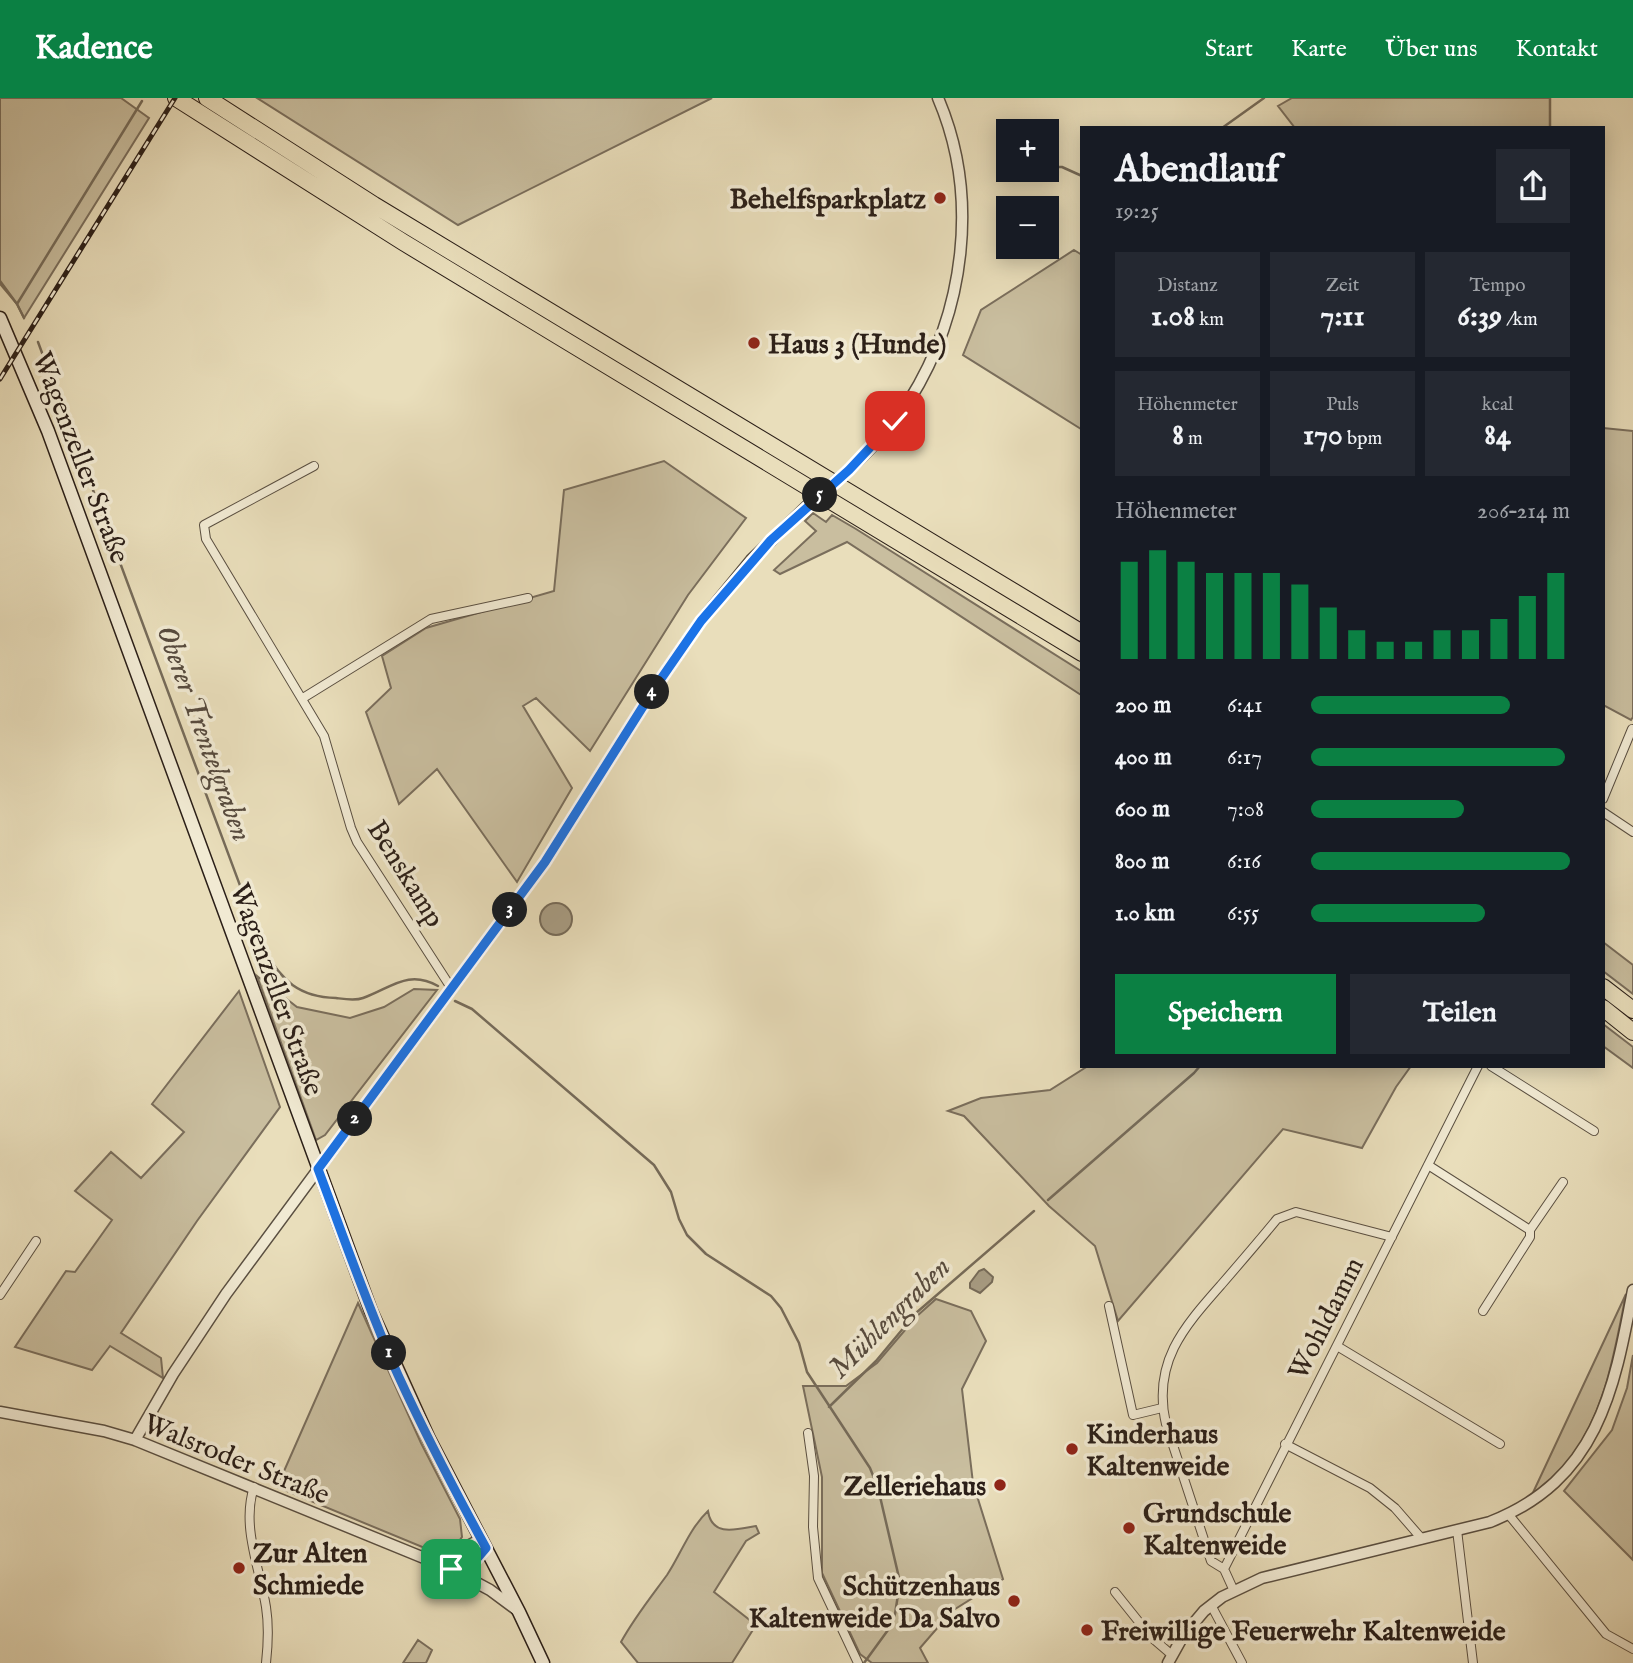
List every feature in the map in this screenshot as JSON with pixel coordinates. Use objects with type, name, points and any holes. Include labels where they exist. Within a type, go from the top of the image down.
[{"type":"highway","points":[[176,98],[403,242],[1080,652]]},
{"type":"highway","points":[[207,98],[386,212],[1080,632]]},
{"type":"highway","points":[[1605,988],[1633,1010]]},
{"type":"highway","points":[[1605,1010],[1633,1032]]},
{"type":"main road","name":"Wagenzeller Straße","points":[[0,318],[48,431],[371,1311],[429,1439],[543,1663]]},
{"type":"street","points":[[135,1440],[212,1314],[545,862],[654,689],[701,621],[751,560],[881,438],[909,401],[942,334],[960,258],[962,199],[953,144],[938,98]]},
{"type":"street","name":"Benskamp","points":[[314,466],[204,526],[206,539],[324,736],[357,842],[453,987]]},
{"type":"street","points":[[303,698],[431,619],[528,598]]},
{"type":"street","points":[[1605,794],[1632,729]]},
{"type":"street","points":[[1605,813],[1633,832]]},
{"type":"street","name":"Wohldamm","points":[[1224,1569],[1477,1068]]},
{"type":"street","points":[[1494,1068],[1594,1130]]},
{"type":"street","points":[[1428,1165],[1531,1230]]},
{"type":"street","points":[[1483,1311],[1563,1182]]},
{"type":"street","points":[[1234,1591],[1224,1569],[1210,1561],[1162,1408],[1165,1371],[1171,1350],[1182,1330],[1278,1219],[1296,1212],[1392,1237]]},
{"type":"street","points":[[0,1295],[36,1241]]},
{"type":"street","points":[[1115,1592],[1170,1659],[1189,1628],[1212,1605],[1262,1578],[1457,1530],[1508,1515],[1539,1497],[1561,1477],[1590,1440],[1605,1408],[1613,1384],[1633,1290]]},
{"type":"street","points":[[1109,1306],[1133,1415],[1162,1408]]},
{"type":"street","points":[[1337,1346],[1500,1444]]},
{"type":"street","name":"Walsroder Straße","points":[[0,1412],[104,1431],[135,1440],[430,1559],[490,1590],[519,1612]]},
{"type":"street","points":[[808,1433],[814,1476],[813,1527],[818,1577],[858,1663]]},
{"type":"street","points":[[1285,1444],[1370,1488],[1395,1508],[1422,1539]]},
{"type":"street","points":[[254,1487],[248,1514],[266,1609],[266,1663]]},
{"type":"street","points":[[1508,1515],[1606,1634],[1633,1649]]},
{"type":"street","points":[[1457,1530],[1473,1663]]},
{"type":"street","points":[[430,1559],[450,1556],[484,1543]]},
{"type":"street","points":[[451,1569],[474,1562],[484,1543]]},
{"type":"street","points":[[1212,1605],[1242,1663]]},
{"type":"shaded area","points":[[0,98],[121,98],[149,118],[24,318],[17,304],[0,284]]},
{"type":"shaded area","points":[[257,98],[712,98],[458,225]]},
{"type":"shaded area","points":[[1292,98],[1550,98],[1550,126],[1293,126],[1278,106]]},
{"type":"shaded area","points":[[1074,250],[1080,254],[1080,428],[963,355],[981,310]]},
{"type":"shaded area","points":[[1605,428],[1633,431],[1631,720],[1605,706]]},
{"type":"shaded area","points":[[664,461],[746,518],[688,595],[590,751],[536,698],[523,706],[572,788],[517,882],[437,769],[399,804],[366,712],[391,688],[382,656],[426,628],[554,591],[564,490]]},
{"type":"shaded area","points":[[813,513],[826,522],[832,515],[856,529],[1080,670],[1080,694],[847,542],[780,574],[774,570],[816,531],[805,521]]},
{"type":"shaded area","points":[[556,903],[567,908],[572,919],[567,930],[556,935],[545,930],[540,919],[545,908]]},
{"type":"shaded area","points":[[1605,944],[1633,965],[1633,994],[1605,973]]},
{"type":"shaded area","points":[[257,976],[297,1007],[350,1018],[384,1007],[414,989],[437,990],[325,1135],[316,1140]]},
{"type":"shaded area","points":[[239,991],[280,1107],[197,1221],[121,1333],[161,1358],[163,1378],[110,1346],[92,1370],[15,1347],[66,1271],[75,1272],[112,1220],[75,1191],[111,1152],[141,1178],[184,1132],[152,1104]]},
{"type":"shaded area","points":[[1605,1026],[1633,1047],[1633,1068],[1605,1047]]},
{"type":"shaded area","points":[[1085,1068],[1410,1068],[1362,1148],[1283,1129],[1118,1321],[1095,1246],[1049,1206],[964,1116],[948,1111],[981,1098],[1050,1090]]},
{"type":"shaded area","points":[[984,1269],[993,1277],[992,1282],[980,1293],[970,1288],[970,1283],[979,1271]]},
{"type":"shaded area","points":[[1626,1294],[1607,1381],[1592,1422],[1569,1461],[1530,1499]]},
{"type":"shaded area","points":[[936,1299],[971,1311],[986,1341],[962,1389],[973,1483],[1003,1579],[952,1611],[920,1648],[928,1663],[872,1663],[860,1654],[822,1573],[822,1477],[803,1386],[846,1386],[877,1363],[917,1316]]},
{"type":"shaded area","points":[[358,1303],[421,1443],[460,1519],[462,1537],[449,1549],[432,1551],[277,1487]]},
{"type":"shaded area","points":[[1633,1355],[1633,1560],[1564,1491],[1612,1430],[1627,1388]]},
{"type":"shaded area","points":[[708,1511],[710,1520],[720,1528],[734,1530],[756,1526],[759,1533],[746,1541],[714,1592],[756,1625],[732,1663],[638,1663],[621,1642]]},
{"type":"shaded area","points":[[418,1640],[432,1650],[426,1663],[403,1663]]},
{"type":"waterway","points":[[1225,126],[1264,98]]},
{"type":"waterway","name":"Mühlengraben","points":[[1550,98],[1550,126]]},
{"type":"waterway","name":"Oberer Trentelgraben","points":[[17,304],[142,101]]},
{"type":"waterway","points":[[1059,167],[1080,175]]},
{"type":"waterway","points":[[0,281],[24,318]]},
{"type":"waterway","name":"Oberer Trentelgraben","points":[[38,342],[264,950],[285,979],[302,991],[323,997],[360,999],[400,982],[418,979],[438,986]]},
{"type":"waterway","name":"Oberer Trentelgraben","points":[[455,1001],[472,1009],[654,1165],[671,1192],[687,1235],[706,1254],[771,1296],[781,1308],[799,1343],[807,1372],[870,1468],[878,1488],[900,1582],[895,1614],[888,1630],[864,1663]]},
{"type":"waterway","name":"Mühlengraben","points":[[1048,1200],[1198,1068]]},
{"type":"waterway","name":"Mühlengraben","points":[[829,1407],[876,1361],[916,1313],[1034,1211]]},
{"type":"railway","points":[[0,379],[175,98]]},
{"type":"place","name":"Behelfsparkplatz","points":[[940,198]]},
{"type":"place","name":"Haus 3 (Hunde)","points":[[754,343]]},
{"type":"place","name":"Kinderhaus Kaltenweide","points":[[1072,1449]]},
{"type":"place","name":"Zelleriehaus","points":[[1000,1485]]},
{"type":"place","name":"Grundschule Kaltenweide","points":[[1129,1528]]},
{"type":"place","name":"Zur Alten Schmiede","points":[[239,1568]]},
{"type":"place","name":"Schützenhaus Kaltenweide Da Salvo","points":[[1014,1601]]},
{"type":"place","name":"Freiwillige Feuerwehr Kaltenweide","points":[[1087,1630]]},
{"type":"route","points":[[451,1569],[474,1562],[486,1548],[399,1376],[371,1311],[318,1169],[545,862],[654,689],[701,621],[751,560],[849,470],[895,421]]}]
